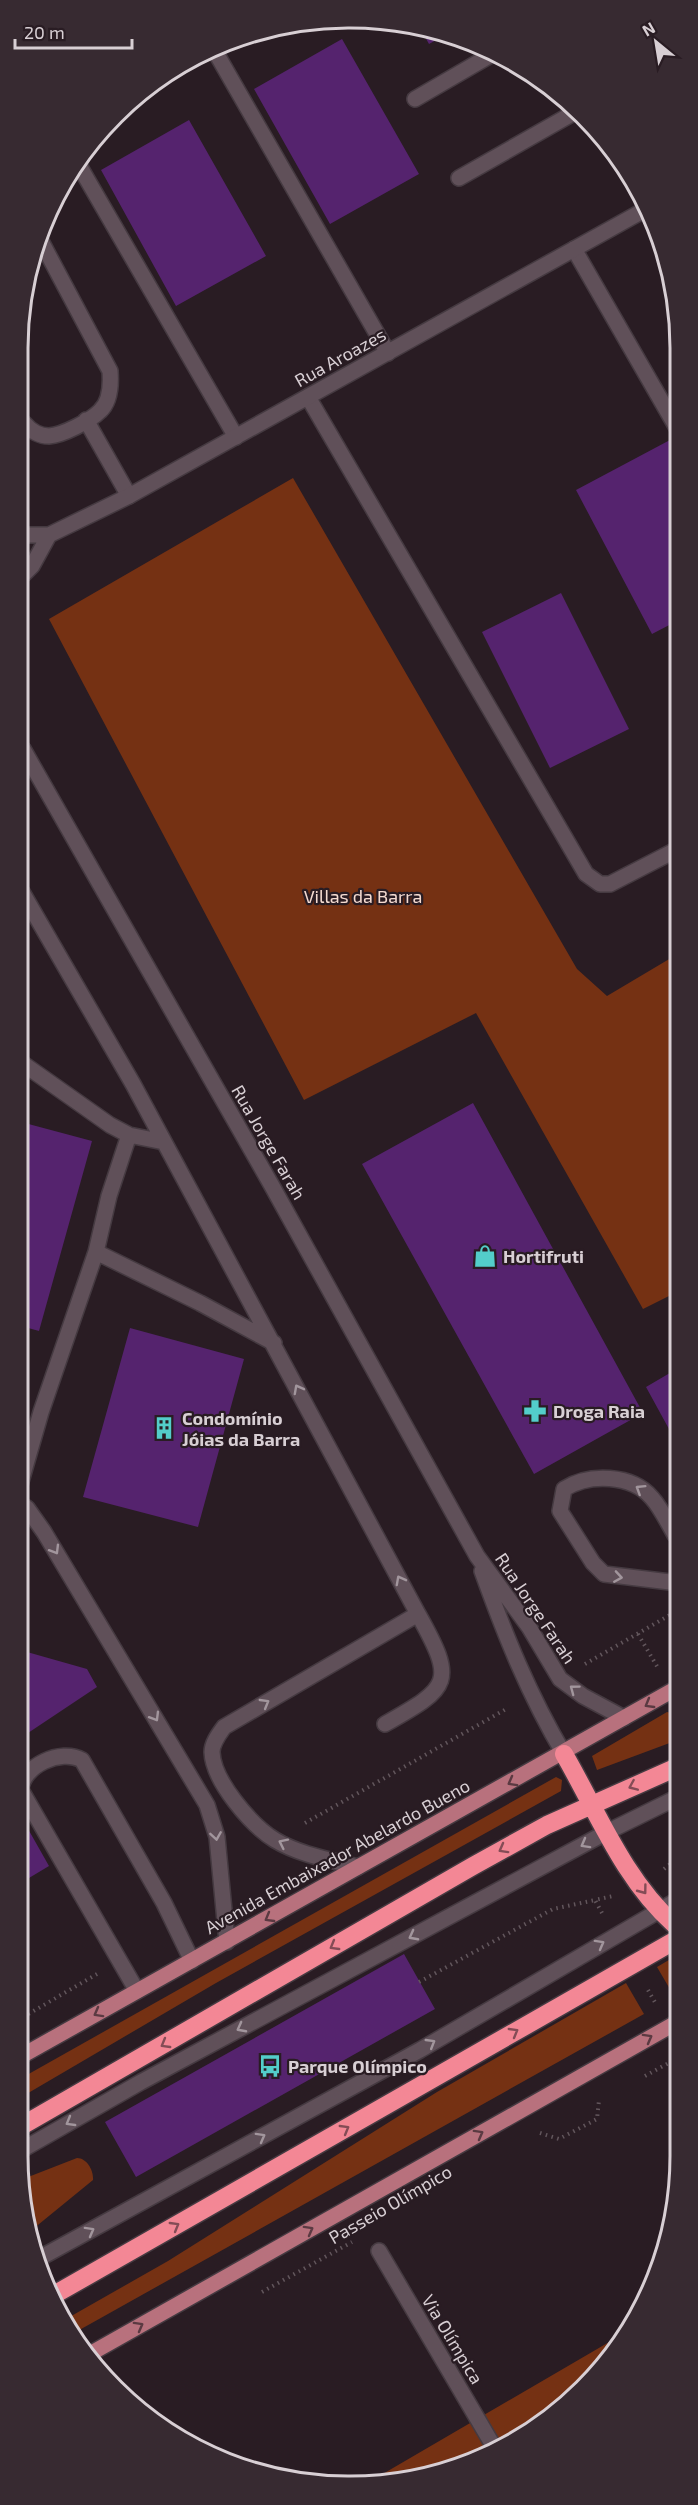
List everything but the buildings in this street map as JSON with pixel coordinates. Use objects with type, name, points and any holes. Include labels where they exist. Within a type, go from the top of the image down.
[{"type":"highway","points":[[564,1754],[638,1884],[667,1907]]},
{"type":"highway","points":[[28,2122],[463,1872],[592,1804],[670,1770]]},
{"type":"highway","points":[[59,2292],[670,1943]]},
{"type":"main road","name":"Avenida Embaixador Abelardo Bueno","points":[[28,2052],[358,1866],[564,1754],[670,1692]]},
{"type":"main road","points":[[95,2351],[670,2026]]},
{"type":"street","points":[[218,57],[388,353]]},
{"type":"street","points":[[415,99],[484,59]]},
{"type":"street","points":[[459,178],[569,116]]},
{"type":"street","points":[[83,172],[236,437]]},
{"type":"street","name":"Rua Aroazes","points":[[28,535],[50,535],[129,496],[639,213]]},
{"type":"street","points":[[28,428],[32,432],[49,436],[86,420],[102,410],[109,396],[111,384],[110,371],[45,249]]},
{"type":"street","points":[[574,249],[670,416]]},
{"type":"street","points":[[308,397],[586,874],[600,884],[610,884],[670,853]]},
{"type":"street","points":[[86,420],[129,496]]},
{"type":"street","points":[[28,570],[50,535]]},
{"type":"street","name":"Rua Jorge Farah","points":[[28,758],[272,1186],[477,1556],[529,1627],[560,1678],[584,1696],[624,1718]]},
{"type":"street","points":[[28,903],[164,1142],[439,1652],[442,1662],[441,1679],[435,1693],[426,1701],[385,1724]]},
{"type":"street","points":[[28,1067],[89,1112],[129,1135],[164,1142]]},
{"type":"street","points":[[28,1457],[41,1412],[96,1252],[109,1196],[129,1135]]},
{"type":"street","points":[[96,1252],[181,1293],[274,1343]]},
{"type":"street","points":[[670,1526],[654,1499],[635,1485],[592,1478],[577,1480],[564,1489],[560,1511],[593,1563],[604,1574],[670,1584]]},
{"type":"street","points":[[28,1509],[44,1532],[207,1805],[217,1837],[227,1942]]},
{"type":"street","name":"Rua Jorge Farah","points":[[477,1556],[505,1637],[531,1696],[564,1754]]},
{"type":"street","points":[[358,1866],[303,1852],[275,1840],[250,1820],[214,1765],[212,1749],[224,1727],[418,1614]]},
{"type":"street","points":[[28,1772],[60,1755],[71,1754],[82,1760],[164,1903],[192,1961]]},
{"type":"street","points":[[28,2146],[141,2082],[607,1832],[670,1801]]},
{"type":"street","points":[[28,1802],[137,1991]]},
{"type":"street","points":[[45,2255],[420,2050],[667,1907]]},
{"type":"street","name":"Via Olímpica","points":[[379,2251],[492,2443]]},
{"type":"path","points":[[560,1678],[670,1615]]},
{"type":"path","points":[[638,1634],[658,1669]]},
{"type":"path","points":[[275,1840],[531,1696]]},
{"type":"path","points":[[661,1872],[670,1864]]},
{"type":"path","points":[[419,1982],[553,1909],[619,1894]]},
{"type":"path","points":[[595,1900],[604,1916]]},
{"type":"path","points":[[28,2014],[120,1960]]},
{"type":"path","points":[[642,1981],[658,2007]]},
{"type":"path","points":[[636,2080],[670,2062]]},
{"type":"path","points":[[532,2138],[543,2132],[559,2139],[597,2119],[598,2100],[608,2095]]},
{"type":"path","name":"Passeio Olímpico","points":[[253,2297],[357,2239]]},
{"type":"green space","name":"Villas da Barra","points":[[293,478],[577,969],[607,996],[670,959],[670,1296],[643,1309],[476,1013],[304,1100],[49,619]]},
{"type":"green space","points":[[667,1712],[670,1713],[670,1743],[597,1770],[592,1756]]},
{"type":"green space","points":[[556,1777],[562,1780],[561,1791],[216,1983],[28,2093],[28,2074]]},
{"type":"green space","points":[[670,1959],[670,1989],[657,1967]]},
{"type":"green space","points":[[626,1983],[644,2014],[80,2330],[71,2316],[168,2261],[437,2092]]},
{"type":"green space","points":[[77,2158],[84,2160],[89,2166],[93,2180],[36,2226],[29,2177]]},
{"type":"green space","points":[[610,2342],[576,2383],[544,2410],[509,2434],[472,2452],[432,2466],[381,2475]]},
{"type":"place","name":"Hortifruti","points":[[485,1256]]},
{"type":"place","name":"Droga Raia","points":[[535,1411]]},
{"type":"place","name":"Condomínio Jóias da Barra","points":[[164,1428]]},
{"type":"place","name":"Parque Olímpico","points":[[270,2066]]}]
